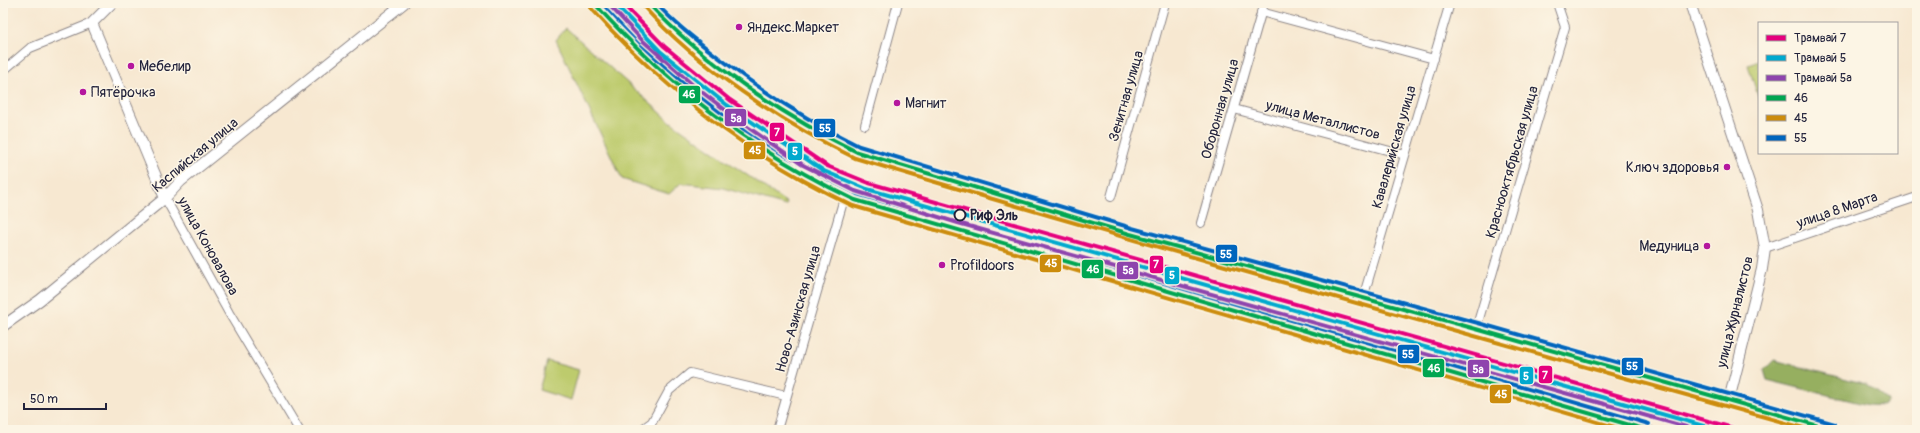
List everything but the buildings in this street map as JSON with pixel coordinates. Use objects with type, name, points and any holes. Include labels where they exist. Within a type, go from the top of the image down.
[{"type":"main road","points":[[594,3],[652,66],[720,119],[786,165],[855,200],[1647,430]]},
{"type":"main road","points":[[648,3],[671,28],[743,84],[816,132],[857,152],[1130,234],[1476,329],[1833,430]]},
{"type":"street","points":[[3,71],[30,48],[92,23],[112,3]]},
{"type":"street","name":"Каспийская улица","points":[[3,326],[40,300],[165,198],[181,181],[404,3]]},
{"type":"street","points":[[866,125],[873,91],[898,3]]},
{"type":"street","name":"Зенитная улица","points":[[1111,197],[1165,3]]},
{"type":"street","name":"Оборонная улица","points":[[1201,223],[1264,3]]},
{"type":"street","name":"Кавалерийская улица","points":[[1363,298],[1450,3]]},
{"type":"street","name":"Краснооктябрьская улица","points":[[1476,329],[1565,27],[1557,3]]},
{"type":"street","name":"улица Журналистов","points":[[1690,3],[1758,210],[1765,248],[1762,270],[1729,400]]},
{"type":"street","points":[[1261,12],[1434,59]]},
{"type":"street","name":"улица Коновалова","points":[[92,23],[165,198],[229,313],[299,430]]},
{"type":"street","name":"улица Металлистов","points":[[1234,109],[1405,155]]},
{"type":"street","name":"Ново-Азинская улица","points":[[777,430],[845,195]]},
{"type":"street","name":"улица 8 Марта","points":[[1765,248],[1917,197]]},
{"type":"street","points":[[641,430],[652,422],[669,391],[690,373],[786,396]]},
{"type":"green space","points":[[566,28],[671,122],[787,203],[786,206],[723,188],[681,183],[669,194],[622,179],[556,40]]},
{"type":"green space","points":[[1758,61],[1758,96],[1748,65]]},
{"type":"green space","points":[[1774,360],[1866,384],[1888,400],[1883,406],[1868,405],[1767,380],[1764,370]]},
{"type":"green space","points":[[547,361],[579,370],[571,400],[539,390]]},
{"type":"tram line","name":"7","points":[[622,3],[664,46],[730,100],[827,166],[869,183],[1740,430]]},
{"type":"tram line","name":"5а","points":[[611,7],[642,40],[694,86],[749,128],[803,165],[855,191],[958,223],[1697,430]]},
{"type":"tram line","name":"5","points":[[618,7],[660,51],[727,105],[824,171],[867,189],[1718,430]]},
{"type":"transit line","name":"46","points":[[594,3],[652,62],[714,115],[781,160],[817,181],[855,200],[1647,430]]},
{"type":"transit line","name":"55","points":[[602,3],[659,61],[720,112],[785,156],[820,176],[857,194],[1649,424]]},
{"type":"transit line","name":"46","points":[[648,3],[670,25],[719,67],[774,105],[857,152],[1130,234],[1476,329],[1833,430]]},
{"type":"transit line","name":"55","points":[[656,3],[686,32],[752,82],[804,116],[859,146],[1132,228],[1478,323],[1835,424]]},
{"type":"transit line","name":"45","points":[[590,7],[648,67],[711,120],[779,166],[815,187],[853,206],[1625,430]]},
{"type":"transit line","name":"45","points":[[644,7],[689,51],[742,92],[799,128],[855,158],[1213,263],[1811,430]]},
{"type":"place","name":"Яндекс.Маркет","points":[[739,27]]},
{"type":"place","name":"Мебелир","points":[[131,66]]},
{"type":"place","name":"Пятёрочка","points":[[83,92]]},
{"type":"place","name":"Магнит","points":[[897,103]]},
{"type":"place","name":"Ключ здоровья","points":[[1727,167]]},
{"type":"place","name":"Риф Эль","points":[[960,215]]},
{"type":"place","name":"Медуница","points":[[1707,246]]},
{"type":"place","name":"Profildoors","points":[[942,265]]}]
